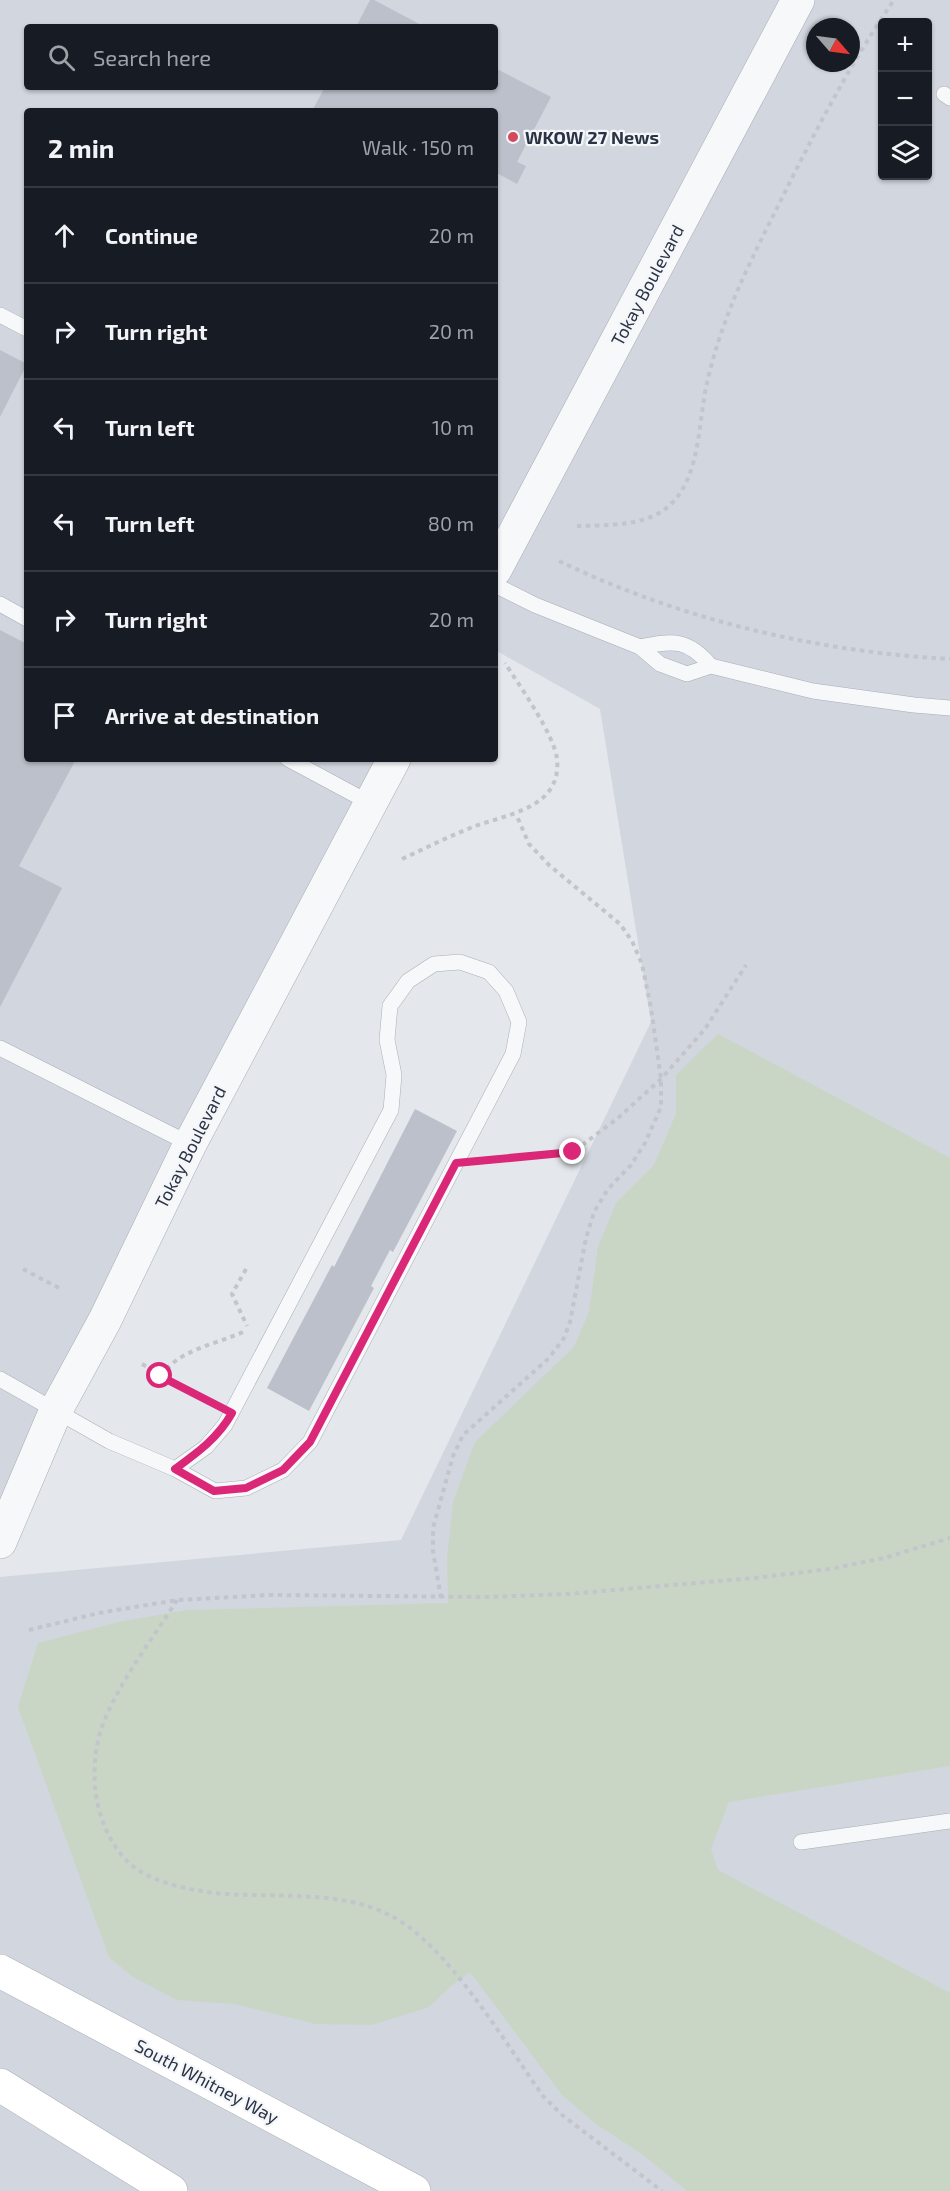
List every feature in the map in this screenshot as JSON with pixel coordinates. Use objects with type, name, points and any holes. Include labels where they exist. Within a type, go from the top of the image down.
[{"type":"main road","name":"South Whitney Way","points":[[0,1971],[414,2191]]},
{"type":"main road","points":[[0,2085],[171,2191]]},
{"type":"street","name":"Tokay Boulevard","points":[[498,564],[798,0]]},
{"type":"street","name":"Tokay Boulevard","points":[[0,1542],[56,1410],[105,1320],[190,1144],[392,762]]},
{"type":"lane","points":[[0,315],[24,327]]},
{"type":"lane","points":[[498,586],[535,605],[640,647],[660,664],[687,674],[711,666],[813,691],[950,708]]},
{"type":"lane","points":[[0,604],[24,617]]},
{"type":"lane","points":[[640,647],[669,641],[696,649],[711,666]]},
{"type":"lane","points":[[293,762],[370,804]]},
{"type":"lane","points":[[0,1379],[109,1441],[175,1469],[214,1491],[246,1488],[283,1470],[310,1442],[513,1054],[519,1022],[507,991],[489,972],[460,962],[434,964],[408,981],[390,1006],[387,1040],[394,1076],[391,1110],[225,1425],[206,1447],[175,1469]]},
{"type":"lane","points":[[0,1048],[190,1144]]},
{"type":"lane","points":[[801,1842],[950,1821]]},
{"type":"path","points":[[577,526],[620,524],[652,517],[671,505],[686,485],[692,466],[707,382],[734,300],[832,98],[863,44],[894,0]]},
{"type":"path","points":[[559,561],[592,577],[653,600],[746,627],[807,642],[950,659]]},
{"type":"path","points":[[402,860],[474,826],[516,814],[545,796],[556,774],[557,758],[531,703],[505,663]]},
{"type":"path","points":[[441,1598],[433,1551],[433,1528],[453,1456],[463,1435],[549,1358],[564,1338],[570,1322],[586,1238],[594,1212],[608,1189],[631,1165],[656,1122],[661,1107],[661,1079],[642,964],[632,941],[620,924],[549,865],[529,844],[516,814]]},
{"type":"path","points":[[456,1163],[573,1152],[618,1118],[661,1079],[705,1029],[746,965]]},
{"type":"path","points":[[23,1269],[59,1288]]},
{"type":"path","points":[[160,1376],[168,1364],[188,1352],[208,1347],[249,1330],[232,1294],[246,1269]]},
{"type":"path","points":[[142,1364],[160,1376],[232,1413]]},
{"type":"path","points":[[29,1630],[99,1613],[177,1600],[269,1595],[441,1598],[568,1594],[754,1578],[830,1569],[884,1558],[950,1538]]},
{"type":"path","points":[[177,1600],[125,1681],[103,1724],[92,1765],[98,1805],[108,1835],[127,1861],[178,1887],[216,1893],[325,1898],[365,1905],[392,1916],[417,1932],[446,1962],[543,2096],[562,2115],[662,2191]]},
{"type":"shaded area","points":[[0,0],[950,0],[950,2191],[0,2191],[0,1577],[401,1540],[651,1022],[600,709],[498,652],[498,108],[24,108],[24,762],[392,762],[0,1542]]},
{"type":"green space","points":[[718,1034],[950,1158],[950,1766],[729,1802],[711,1849],[718,1870],[950,1993],[950,2191],[687,2191],[642,2154],[596,2124],[562,2095],[470,1972],[429,2007],[372,2025],[316,2024],[235,2004],[177,2000],[133,1977],[109,1957],[18,1707],[38,1643],[119,1622],[186,1610],[448,1603],[447,1559],[453,1502],[475,1442],[574,1347],[589,1312],[598,1247],[616,1203],[654,1165],[676,1114],[676,1075]]},
{"type":"building","points":[[370,0],[374,0],[419,24],[358,24]]},
{"type":"building","name":"WKOW 27 News","points":[[498,70],[551,97],[517,162],[526,166],[517,184],[498,174],[498,108],[314,108],[323,90],[498,90]]},
{"type":"building","points":[[0,350],[24,362],[24,370],[0,417]]},
{"type":"building","points":[[0,630],[24,642],[24,762],[74,762],[19,866],[62,888],[0,1007]]},
{"type":"building","points":[[415,1109],[457,1131],[393,1252],[390,1250],[371,1286],[374,1288],[309,1411],[267,1388],[332,1265],[334,1267]]},
{"type":"place","name":"WKOW 27 News","points":[[513,137]]},
{"type":"route","points":[[160,1376],[232,1413],[206,1447],[175,1469],[214,1491],[246,1488],[283,1470],[310,1442],[456,1163],[488,1162],[573,1152]]}]
